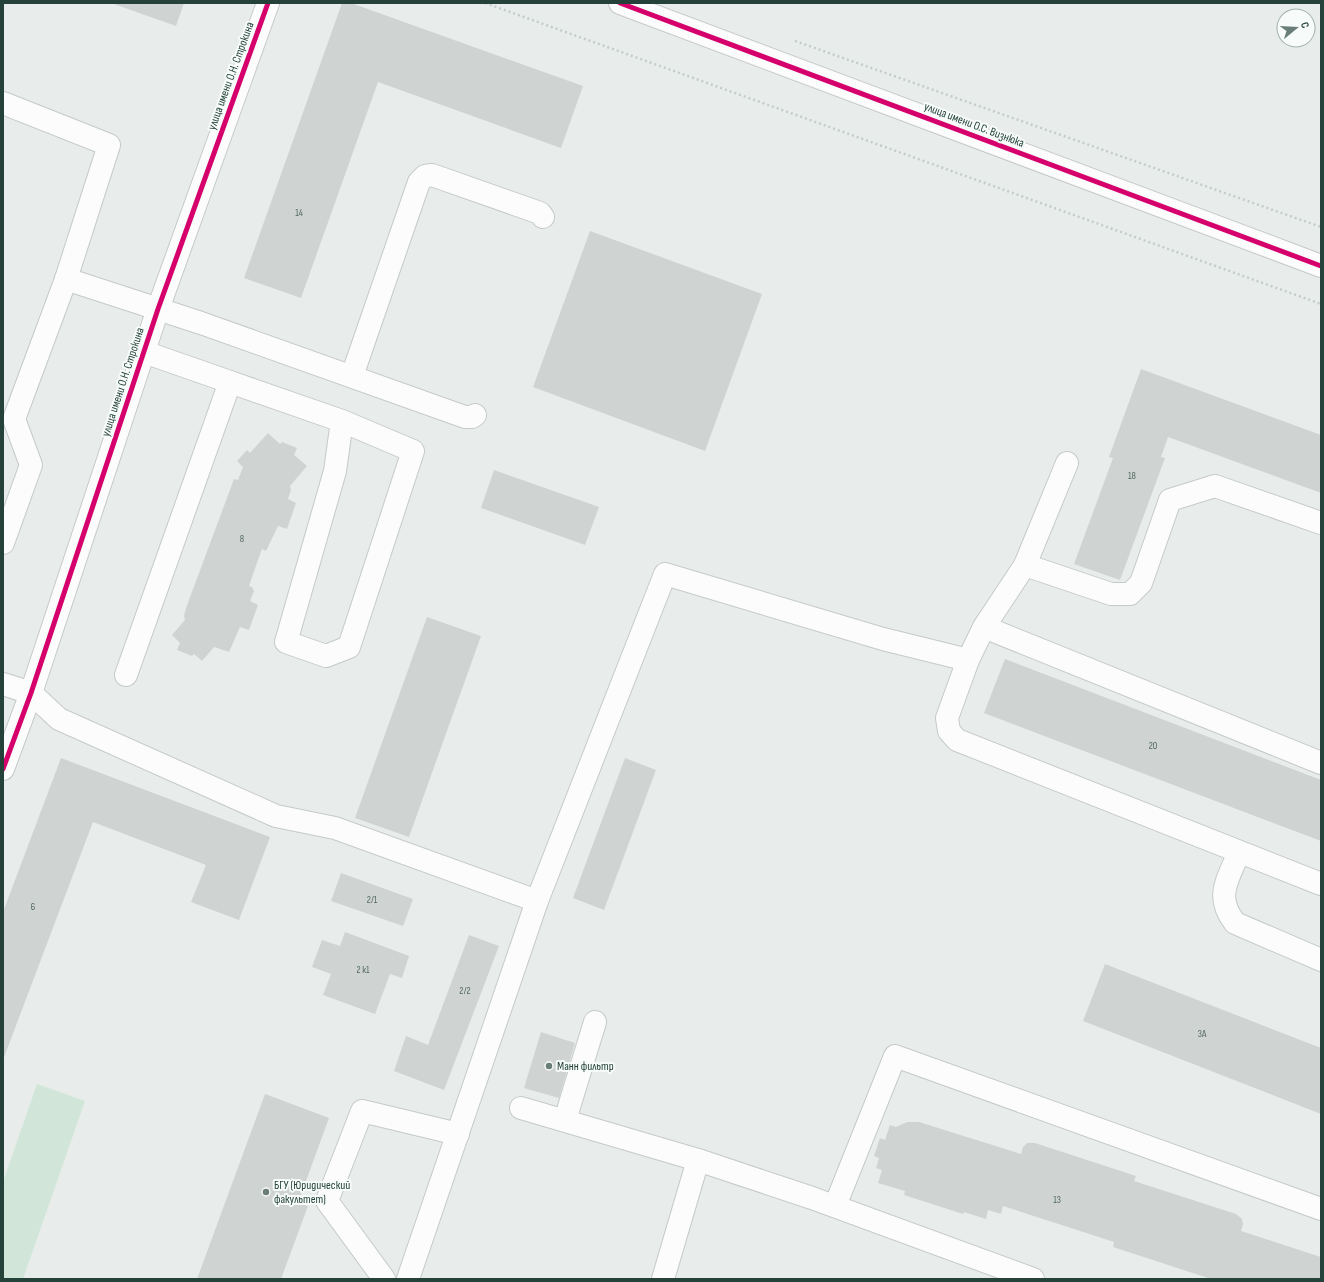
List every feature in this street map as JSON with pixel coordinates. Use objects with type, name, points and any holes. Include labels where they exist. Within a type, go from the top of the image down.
[{"type":"street","name":"улица имени О.Н. Строкина","points":[[3,769],[31,693],[158,309],[268,3]]},
{"type":"street","name":"улица имени О.С. Визнюка","points":[[620,3],[1321,266]]},
{"type":"street","points":[[3,103],[109,145],[66,279],[8,417],[31,465],[3,543]]},
{"type":"street","points":[[352,376],[419,182],[425,176],[432,175],[438,177],[540,213],[543,217]]},
{"type":"street","points":[[66,279],[352,376],[465,417],[472,418],[475,415]]},
{"type":"street","points":[[144,352],[342,421],[413,450],[349,647],[326,656],[286,642],[335,471],[342,421]]},
{"type":"street","points":[[126,675],[230,382]]},
{"type":"street","points":[[1068,463],[1025,565],[984,627],[968,660],[947,718],[949,731],[957,740],[1321,884]]},
{"type":"street","points":[[1025,565],[1111,594],[1130,594],[1142,583],[1170,500],[1215,486],[1321,522]]},
{"type":"street","points":[[408,1279],[537,901],[665,574],[883,639],[968,660]]},
{"type":"street","points":[[984,627],[1321,763]]},
{"type":"street","points":[[3,684],[31,693],[59,719],[276,816],[335,828],[537,901]]},
{"type":"street","points":[[1239,852],[1222,894],[1227,912],[1235,923],[1321,960]]},
{"type":"street","points":[[565,1120],[596,1022]]},
{"type":"street","points":[[835,1206],[895,1056],[1321,1209]]},
{"type":"street","points":[[521,1108],[698,1160],[835,1206],[1033,1279]]},
{"type":"street","points":[[384,1279],[327,1201],[362,1111],[458,1134]]},
{"type":"street","points":[[664,1279],[698,1160]]},
{"type":"path","points":[[485,3],[1321,304]]},
{"type":"path","points":[[793,40],[1321,227]]},
{"type":"green space","points":[[37,1084],[85,1101],[23,1279],[3,1279],[3,1182]]},
{"type":"building","points":[[111,3],[184,3],[176,26]]},
{"type":"building","points":[[342,3],[351,3],[583,86],[561,148],[378,82],[301,298],[244,278]]},
{"type":"building","points":[[590,231],[762,294],[705,451],[533,387]]},
{"type":"building","points":[[1141,369],[1321,435],[1321,493],[1168,437],[1161,457],[1165,458],[1120,580],[1074,564],[1113,458],[1109,457]]},
{"type":"building","points":[[268,433],[280,444],[282,442],[297,448],[294,455],[307,466],[290,486],[291,490],[288,499],[296,503],[287,529],[278,526],[266,551],[262,549],[258,560],[249,586],[252,587],[254,591],[250,601],[258,605],[249,630],[240,627],[229,652],[214,647],[202,661],[194,654],[192,656],[177,650],[180,643],[172,635],[185,620],[184,616],[186,608],[234,479],[238,480],[243,467],[237,461],[247,450],[250,453]]},
{"type":"building","points":[[494,470],[599,507],[585,545],[481,508]]},
{"type":"building","points":[[427,617],[481,636],[409,837],[355,818]]},
{"type":"building","points":[[1005,659],[1321,780],[1321,841],[984,713]]},
{"type":"building","points":[[61,758],[270,837],[239,920],[191,902],[206,865],[93,822],[3,1060],[3,912]]},
{"type":"building","points":[[625,758],[656,770],[604,910],[573,898]]},
{"type":"building","points":[[341,873],[413,899],[403,926],[331,901]]},
{"type":"building","points":[[345,932],[409,956],[402,978],[390,974],[375,1014],[323,995],[331,974],[312,967],[322,940],[340,946]]},
{"type":"building","points":[[469,935],[499,946],[444,1090],[394,1071],[406,1036],[428,1045]]},
{"type":"building","points":[[1105,964],[1321,1048],[1321,1114],[1083,1021]]},
{"type":"building","name":"Манн фильтр","points":[[541,1032],[575,1043],[559,1098],[524,1088]]},
{"type":"building","name":"БГУ (Юридический факультет)","points":[[265,1094],[329,1118],[298,1203],[308,1206],[281,1279],[197,1279]]},
{"type":"building","points":[[907,1122],[919,1122],[1021,1154],[1023,1147],[1027,1143],[1035,1143],[1136,1176],[1134,1181],[1236,1214],[1242,1219],[1243,1224],[1241,1231],[1321,1257],[1321,1279],[1211,1279],[1113,1247],[1114,1242],[1003,1206],[1001,1214],[988,1210],[986,1219],[964,1212],[963,1214],[904,1195],[905,1191],[878,1183],[882,1170],[876,1168],[879,1158],[874,1156],[880,1138],[885,1140],[890,1125],[896,1127]]},
{"type":"cycle path","points":[[3,769],[31,693],[158,309],[268,3]]},
{"type":"cycle path","points":[[620,3],[1321,266]]},
{"type":"place","name":"Манн фильтр","points":[[549,1066]]},
{"type":"place","name":"БГУ (Юридический факультет)","points":[[266,1192]]}]
